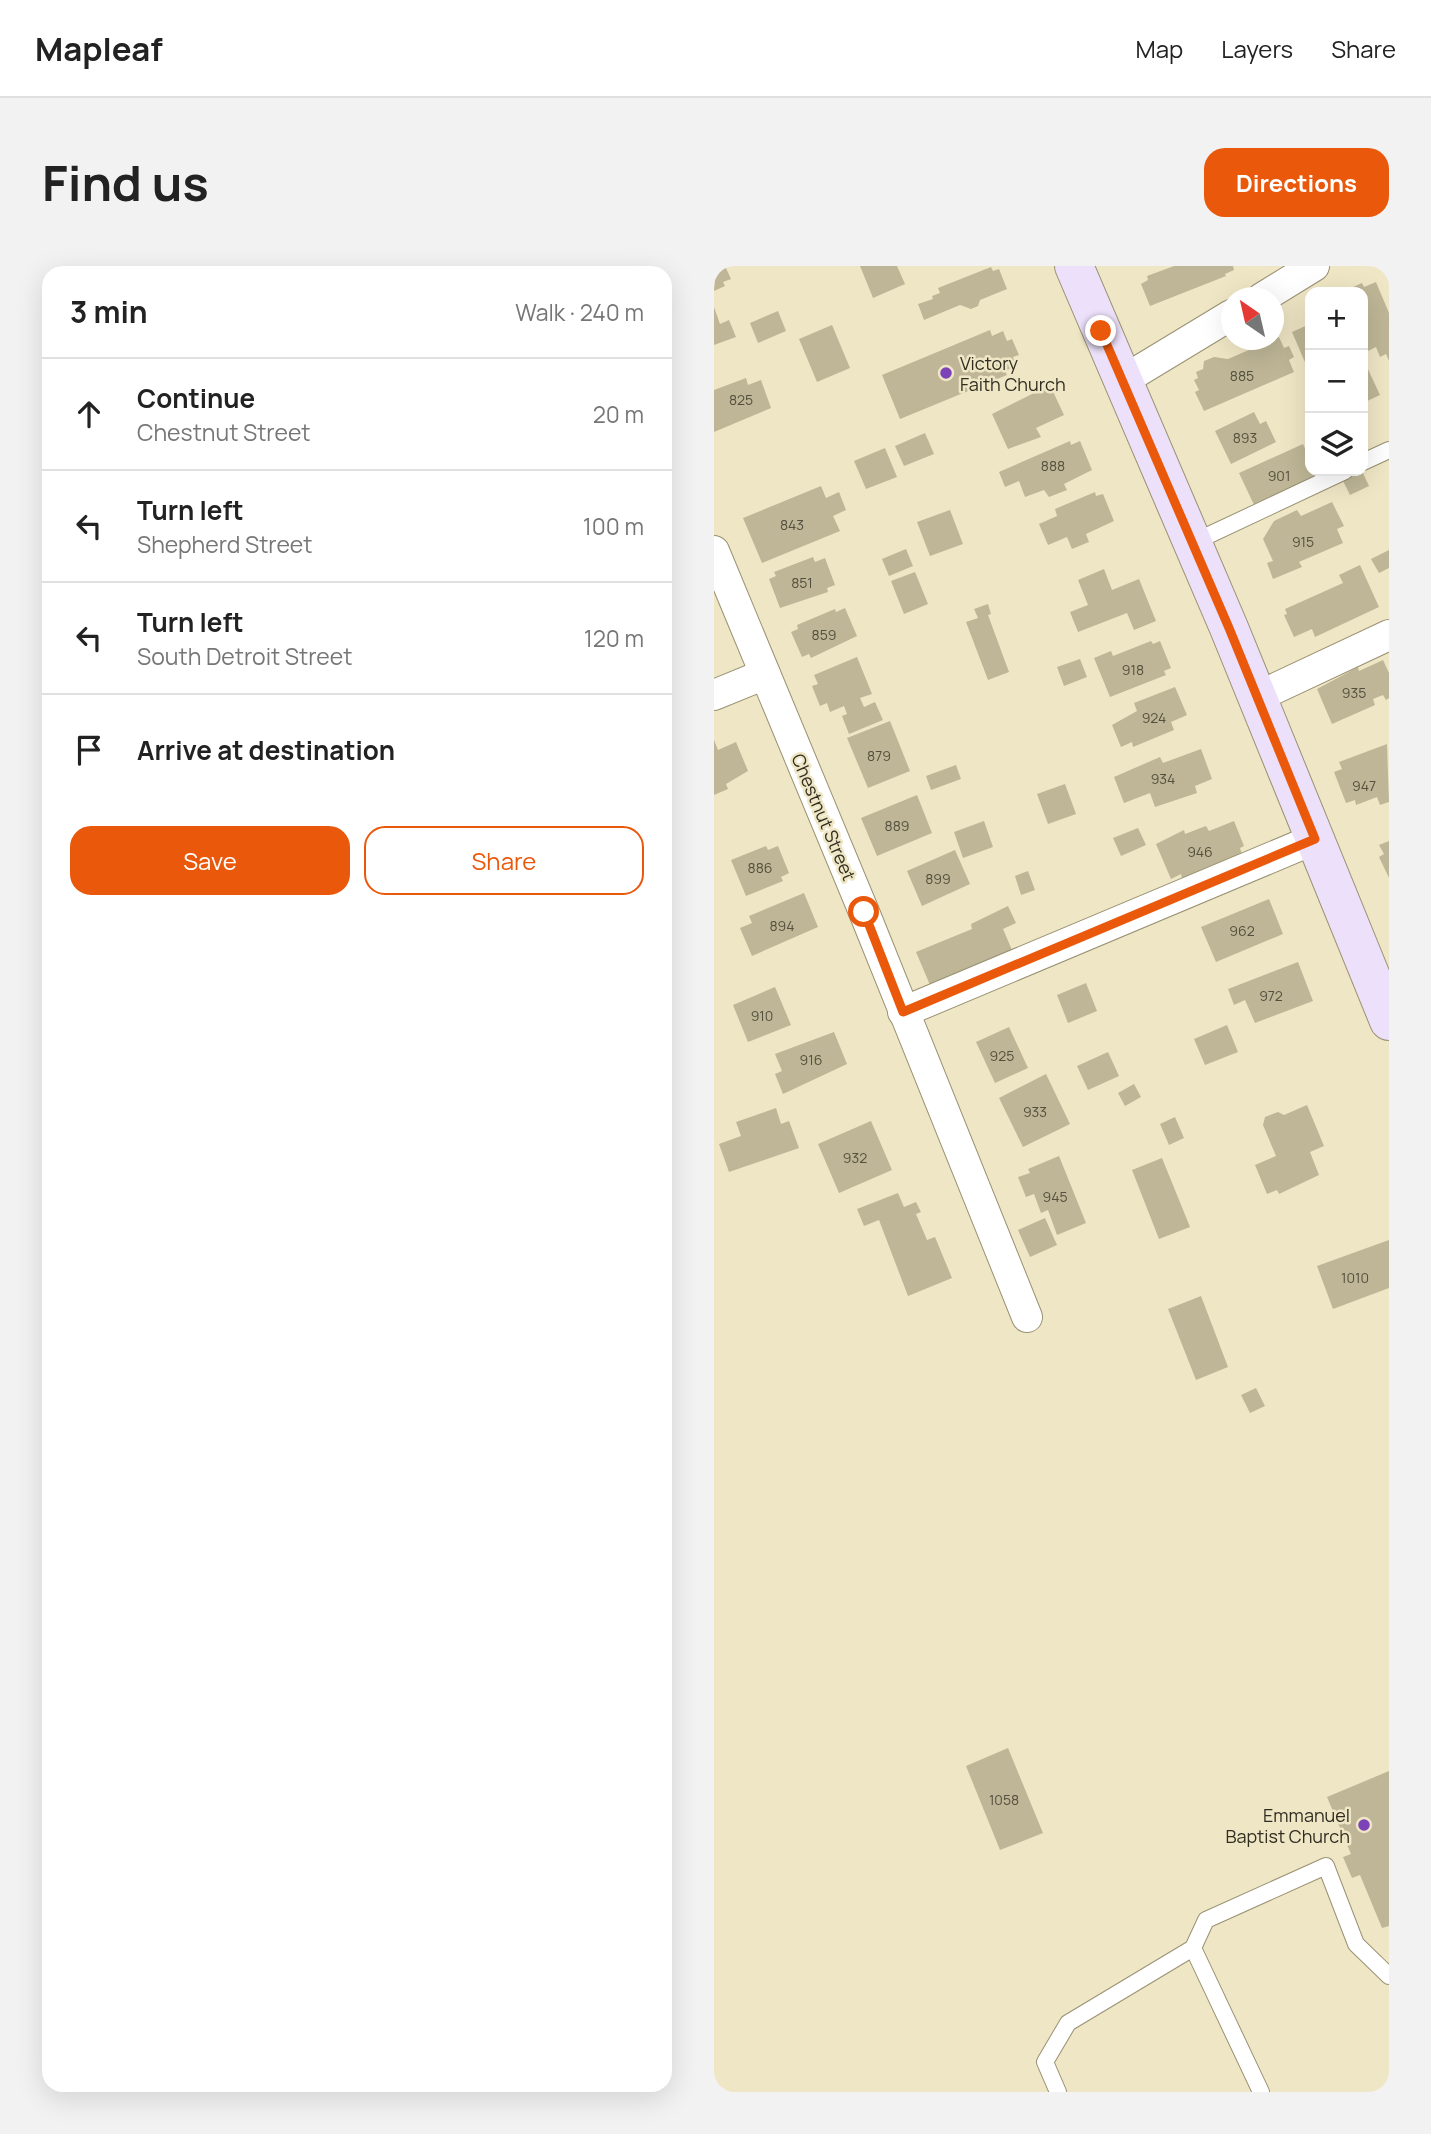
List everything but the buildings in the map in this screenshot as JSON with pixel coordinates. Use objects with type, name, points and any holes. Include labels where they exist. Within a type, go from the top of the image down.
[{"type":"main road","points":[[1074,266],[1257,697],[1389,1021]]},
{"type":"street","points":[[1280,287],[1314,266]]},
{"type":"street","points":[[1122,381],[1221,322]]},
{"type":"street","name":"Chestnut Street","points":[[714,551],[1027,1317]]},
{"type":"street","points":[[1257,697],[1389,635]]},
{"type":"street","points":[[714,695],[765,674]]},
{"type":"street","points":[[903,1012],[1315,839]]},
{"type":"lane","points":[[1368,460],[1389,450]]},
{"type":"lane","points":[[1192,542],[1334,476]]},
{"type":"lane","points":[[1058,2092],[1045,2062],[1068,2023],[1193,1948],[1206,1920],[1326,1866],[1356,1944],[1389,1976]]},
{"type":"lane","points":[[1193,1948],[1261,2092]]},
{"type":"place","name":"Victory Faith Church","points":[[946,373]]},
{"type":"place","name":"Emmanuel Baptist Church","points":[[1364,1825]]},
{"type":"route","points":[[864,912],[903,1012],[1315,839],[1229,628],[1101,331]]}]
